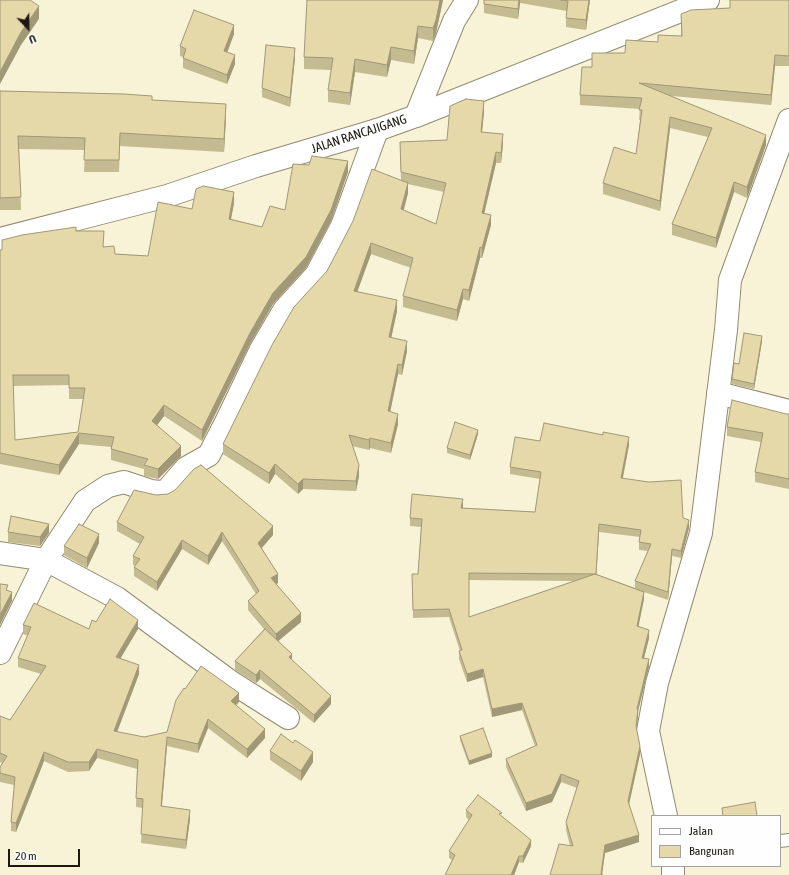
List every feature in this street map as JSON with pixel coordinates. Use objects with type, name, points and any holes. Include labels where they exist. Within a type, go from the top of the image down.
[{"type":"street","points":[[416,116],[454,21],[467,0]]},
{"type":"street","name":"JALAN RANCAJIGANG","points":[[0,239],[166,196],[256,166],[377,130],[416,116],[708,0]]},
{"type":"street","points":[[666,815],[648,731],[657,683],[701,533],[730,280],[789,120]]},
{"type":"street","points":[[0,653],[46,560],[85,501],[108,486],[124,482],[151,491],[166,491],[186,468],[209,455],[264,342],[284,310],[316,275],[342,226],[377,130]]},
{"type":"street","points":[[718,393],[789,411]]},
{"type":"street","points":[[0,553],[46,560],[117,598],[231,682],[288,718]]},
{"type":"building","points":[[0,0],[30,0],[39,6],[21,32],[0,72]]},
{"type":"building","points":[[307,0],[440,0],[433,28],[418,26],[414,51],[391,47],[387,65],[355,59],[350,93],[328,90],[333,58],[304,57]]},
{"type":"building","points":[[484,0],[519,0],[518,9],[484,4]]},
{"type":"building","points":[[561,0],[589,0],[586,20],[566,18],[568,1]]},
{"type":"building","points":[[730,0],[789,0],[789,56],[775,55],[771,95],[639,83],[766,135],[747,187],[734,182],[716,238],[672,224],[712,128],[670,117],[660,201],[603,183],[614,147],[636,154],[642,110],[639,110],[642,98],[580,95],[582,67],[592,67],[592,53],[625,53],[626,40],[658,42],[658,35],[682,36],[681,14],[691,10],[730,8]]},
{"type":"building","points":[[194,10],[234,25],[224,51],[235,55],[227,75],[183,58],[186,49],[180,46]]},
{"type":"building","points":[[266,45],[295,48],[290,98],[262,88]]},
{"type":"building","points":[[0,91],[124,94],[152,96],[152,100],[226,104],[224,139],[120,133],[119,160],[84,160],[85,138],[18,136],[21,197],[0,198]]},
{"type":"building","points":[[466,99],[484,101],[481,132],[503,134],[501,153],[496,152],[482,213],[491,215],[482,248],[480,247],[469,290],[463,289],[457,310],[403,296],[413,258],[371,243],[354,291],[397,300],[389,337],[407,341],[402,365],[398,364],[388,411],[398,414],[391,443],[349,435],[359,465],[356,481],[303,479],[298,484],[275,464],[269,473],[223,444],[272,345],[294,307],[327,271],[353,221],[372,169],[408,183],[401,209],[436,224],[446,183],[401,172],[400,142],[447,140],[450,106]]},
{"type":"building","points":[[312,156],[348,161],[331,210],[306,257],[273,293],[250,333],[202,430],[164,405],[152,421],[181,446],[158,469],[144,465],[148,459],[111,449],[114,437],[79,433],[59,465],[0,453],[0,250],[2,250],[2,240],[22,235],[76,227],[76,231],[104,231],[103,247],[114,246],[115,254],[148,256],[158,202],[192,209],[196,189],[203,186],[234,192],[229,219],[262,227],[270,206],[285,210],[293,164],[309,165]],"holes":[[[13,375],[69,375],[69,388],[85,388],[78,432],[15,440]]]},
{"type":"building","points":[[744,333],[762,336],[754,384],[732,379],[734,363],[739,364]]},
{"type":"building","points":[[732,400],[789,414],[789,479],[755,472],[763,433],[727,427]]},
{"type":"building","points":[[455,422],[478,430],[470,455],[447,448]]},
{"type":"building","points":[[544,423],[603,435],[603,432],[629,437],[621,478],[649,482],[681,480],[683,518],[689,520],[681,551],[672,549],[668,592],[635,581],[651,544],[639,542],[641,530],[599,524],[596,574],[469,573],[469,617],[595,574],[644,592],[637,626],[649,630],[642,658],[649,659],[637,709],[636,726],[640,746],[628,801],[639,835],[605,845],[601,874],[603,875],[550,875],[559,844],[573,846],[566,822],[579,781],[561,774],[552,794],[526,803],[506,759],[537,745],[522,703],[492,709],[483,669],[467,674],[459,651],[462,650],[449,609],[413,610],[412,574],[418,574],[422,519],[410,518],[412,494],[463,499],[461,508],[535,512],[541,472],[510,467],[515,437],[540,441]]},
{"type":"building","points":[[201,465],[273,526],[258,543],[278,574],[271,578],[301,613],[276,634],[248,601],[259,591],[222,532],[208,556],[182,540],[157,582],[134,567],[140,559],[133,556],[144,537],[117,522],[134,490],[156,495],[168,494],[175,490],[194,469]]},
{"type":"building","points":[[11,516],[49,524],[40,537],[8,532]]},
{"type":"building","points":[[79,524],[99,534],[87,558],[64,546]]},
{"type":"building","points":[[0,584],[8,585],[6,590],[12,592],[0,615]]},
{"type":"building","points":[[110,599],[138,620],[116,657],[139,665],[114,731],[144,737],[167,732],[176,700],[201,666],[239,693],[231,701],[265,729],[247,749],[208,719],[198,744],[167,737],[161,806],[190,810],[186,840],[141,834],[143,799],[136,798],[138,760],[97,749],[89,762],[68,762],[44,752],[16,823],[11,822],[15,777],[0,773],[0,767],[7,756],[0,753],[0,716],[10,720],[46,666],[18,658],[31,627],[23,625],[34,603],[89,629],[92,620],[96,622]]},
{"type":"building","points":[[265,629],[292,654],[289,657],[331,696],[314,715],[260,670],[256,675],[235,661]]},
{"type":"building","points":[[483,728],[492,753],[469,761],[460,736]]},
{"type":"building","points":[[281,734],[293,743],[295,740],[313,752],[301,771],[270,751]]},
{"type":"building","points":[[478,795],[502,813],[499,814],[531,840],[523,856],[519,856],[511,875],[445,875],[455,855],[449,851],[472,815],[466,810]]},
{"type":"building","points":[[755,802],[757,815],[723,815],[722,808]]}]
